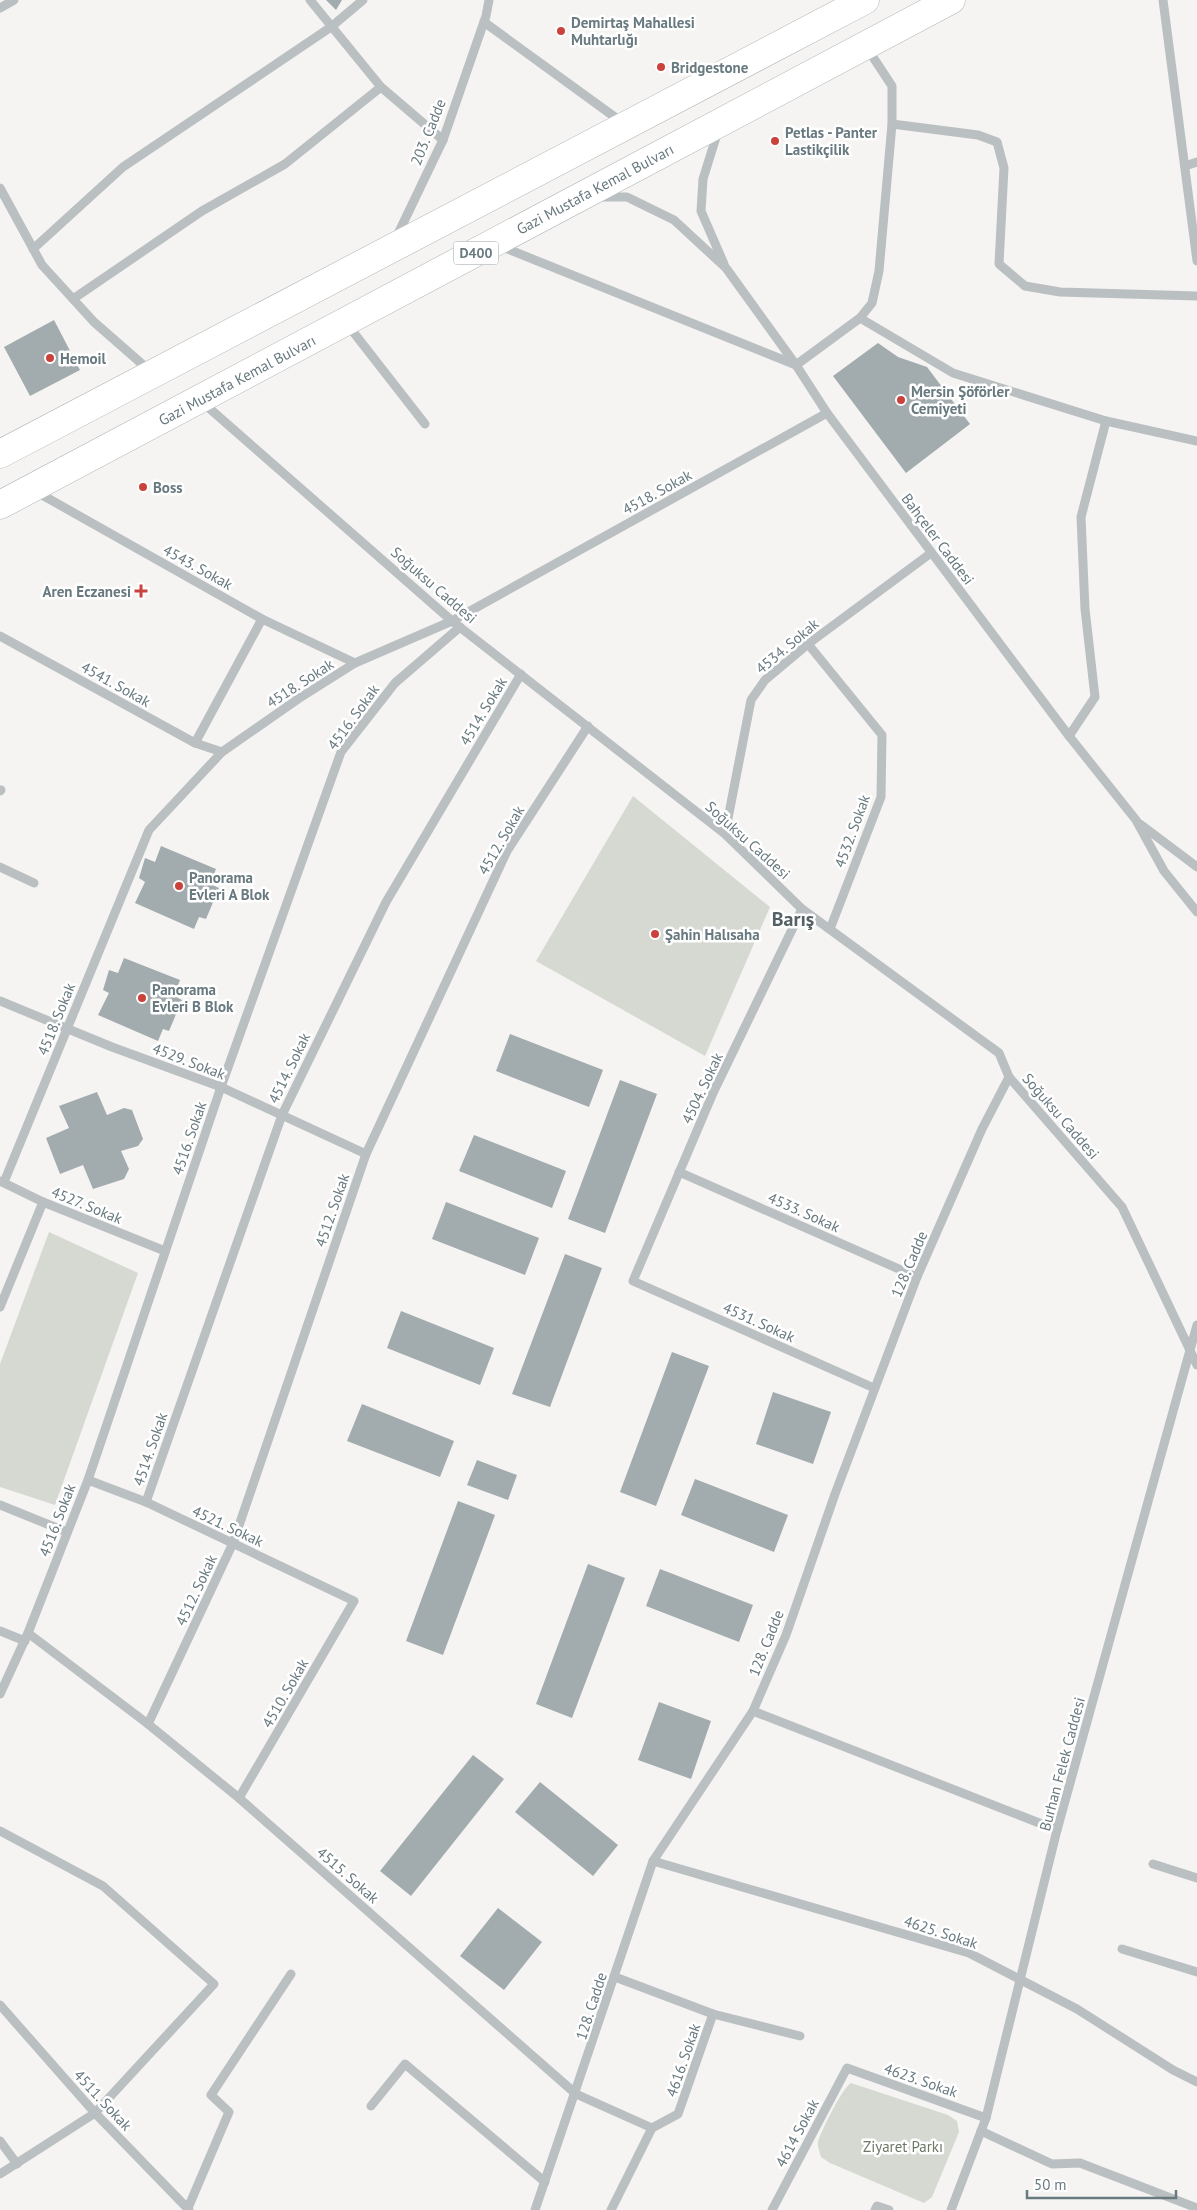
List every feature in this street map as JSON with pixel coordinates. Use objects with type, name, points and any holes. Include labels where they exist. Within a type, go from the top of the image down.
[{"type":"highway","name":"D400","points":[[0,454],[866,0]]},
{"type":"highway","name":"Gazi Mustafa Kemal Bulvarı","points":[[0,504],[494,244],[951,0]]},
{"type":"street","points":[[0,8],[14,0]]},
{"type":"street","points":[[310,0],[382,87],[443,140]]},
{"type":"street","points":[[33,249],[123,167],[331,27],[363,0]]},
{"type":"street","name":"203. Cadde","points":[[391,250],[443,140],[484,22],[489,0]]},
{"type":"street","points":[[1163,0],[1197,261]]},
{"type":"street","points":[[484,22],[627,126]]},
{"type":"street","points":[[494,244],[796,365],[860,318],[872,303],[879,271],[892,124],[892,86],[865,46]]},
{"type":"street","points":[[73,300],[202,211],[285,164],[382,87]]},
{"type":"street","points":[[721,122],[703,179],[701,210],[726,268]]},
{"type":"street","points":[[892,124],[978,135],[997,142],[1004,168],[999,264],[1025,286],[1060,292],[1197,296]]},
{"type":"street","points":[[1185,166],[1197,162]]},
{"type":"street","points":[[0,188],[42,265],[94,322],[154,374]]},
{"type":"street","points":[[580,197],[627,197],[674,220],[726,268]]},
{"type":"street","name":"Bahçeler Caddesi","points":[[726,268],[796,365],[827,414],[931,554],[1136,820]]},
{"type":"street","points":[[860,318],[953,373],[1106,421],[1197,441]]},
{"type":"street","points":[[346,322],[425,424]]},
{"type":"street","name":"Soğuksu Caddesi","points":[[200,399],[452,621],[725,834],[802,909],[999,1053],[1009,1077],[1122,1207],[1197,1365]]},
{"type":"street","name":"4518. Sokak","points":[[2,1182],[149,830],[222,752],[298,699],[355,663],[452,621],[827,414]]},
{"type":"street","points":[[1070,736],[1095,697],[1085,610],[1080,517],[1106,421]]},
{"type":"street","name":"4543. Sokak","points":[[31,488],[262,618],[355,663]]},
{"type":"street","name":"4534. Sokak","points":[[725,834],[751,700],[765,680],[808,644],[931,554]]},
{"type":"street","points":[[195,743],[262,618]]},
{"type":"street","name":"4516. Sokak","points":[[0,1694],[26,1637],[88,1480],[220,1087],[341,752],[395,683],[460,627]]},
{"type":"street","name":"4541. Sokak","points":[[0,636],[195,743],[222,752]]},
{"type":"street","name":"4532. Sokak","points":[[808,644],[882,735],[880,797],[830,930]]},
{"type":"street","name":"4514. Sokak","points":[[146,1502],[282,1115],[386,902],[521,674]]},
{"type":"street","name":"4512. Sokak","points":[[148,1724],[233,1543],[366,1154],[507,851],[588,726]]},
{"type":"street","points":[[1136,820],[1197,867]]},
{"type":"street","points":[[1136,820],[1164,871],[1197,912]]},
{"type":"street","points":[[0,867],[34,883]]},
{"type":"street","name":"4504. Sokak","points":[[633,1281],[713,1093],[802,909]]},
{"type":"street","name":"4529. Sokak","points":[[0,1001],[220,1087],[366,1154]]},
{"type":"street","name":"128. Cadde","points":[[535,2210],[576,2094],[653,1861],[753,1711],[786,1635],[874,1388],[917,1277],[982,1129],[1009,1077]]},
{"type":"street","name":"4533. Sokak","points":[[679,1172],[917,1277]]},
{"type":"street","name":"4527. Sokak","points":[[2,1182],[43,1202],[165,1251]]},
{"type":"street","points":[[0,1307],[43,1202]]},
{"type":"street","name":"4531. Sokak","points":[[633,1281],[874,1388]]},
{"type":"street","name":"Burhan Felek Caddesi","points":[[952,2210],[986,2118],[1057,1830],[1197,1325]]},
{"type":"street","name":"4521. Sokak","points":[[88,1480],[146,1502],[354,1601]]},
{"type":"street","points":[[0,1505],[67,1532]]},
{"type":"street","name":"4510. Sokak","points":[[240,1798],[354,1601]]},
{"type":"street","name":"4515. Sokak","points":[[0,1631],[26,1637],[148,1724],[240,1798],[576,2094],[652,2128]]},
{"type":"street","points":[[753,1711],[1057,1830]]},
{"type":"street","points":[[0,1831],[103,1886],[214,1984],[95,2113],[0,2174]]},
{"type":"street","name":"4625. Sokak","points":[[653,1861],[969,1953],[1077,2009],[1173,2070],[1197,2082]]},
{"type":"street","points":[[1154,1864],[1197,1878]]},
{"type":"street","points":[[1122,1949],[1197,1972]]},
{"type":"street","points":[[189,2209],[229,2112],[211,2095],[292,1974]]},
{"type":"street","points":[[615,1977],[713,2014],[800,2036]]},
{"type":"street","name":"4511. Sokak","points":[[0,2005],[95,2113],[189,2209]]},
{"type":"street","name":"4616. Sokak","points":[[652,2128],[678,2114],[713,2014]]},
{"type":"street","points":[[371,2106],[405,2064],[545,2182]]},
{"type":"street","name":"4623. Sokak","points":[[847,2068],[986,2118]]},
{"type":"street","name":"4614 Sokak","points":[[772,2210],[847,2068]]},
{"type":"street","points":[[611,2210],[652,2128]]},
{"type":"street","points":[[981,2131],[1052,2164],[1080,2163],[1197,2208]]},
{"type":"street","points":[[0,2140],[17,2164]]},
{"type":"street","points":[[875,2210],[877,2206],[889,2210]]},
{"type":"green space","name":"Şahin Halısaha","points":[[633,796],[770,907],[705,1056],[536,961]]},
{"type":"green space","points":[[49,1232],[138,1273],[55,1505],[0,1487],[0,1364]]},
{"type":"green space","name":"Ziyaret Parkı","points":[[851,2083],[948,2115],[957,2121],[959,2132],[932,2197],[924,2203],[830,2163],[821,2157],[818,2147],[820,2136],[838,2101]]},
{"type":"building","points":[[326,0],[342,0],[336,10]]},
{"type":"building","points":[[54,320],[80,370],[30,396],[4,347]]},
{"type":"building","name":"Mersin Şöförler Cemiyeti","points":[[878,343],[898,357],[927,367],[970,424],[906,473],[833,376]]},
{"type":"building","name":"Panorama Evleri A Blok","points":[[161,846],[216,869],[210,884],[219,888],[206,919],[199,917],[194,929],[135,903],[145,882],[139,878],[145,858],[155,862]]},
{"type":"building","name":"Panorama Evleri B Blok","points":[[124,958],[180,980],[174,996],[182,1000],[169,1031],[163,1029],[158,1041],[98,1015],[109,993],[103,990],[109,970],[118,973]]},
{"type":"building","points":[[510,1034],[603,1070],[589,1107],[496,1071]]},
{"type":"building","points":[[620,1080],[657,1094],[605,1233],[568,1219]]},
{"type":"building","points":[[97,1092],[107,1115],[124,1108],[132,1110],[143,1139],[138,1146],[121,1151],[129,1169],[124,1179],[93,1189],[83,1165],[60,1174],[46,1138],[69,1128],[59,1106]]},
{"type":"building","points":[[474,1135],[566,1171],[552,1208],[459,1171]]},
{"type":"building","points":[[446,1202],[539,1238],[525,1275],[432,1239]]},
{"type":"building","points":[[565,1254],[602,1268],[550,1407],[512,1394]]},
{"type":"building","points":[[401,1311],[494,1348],[480,1385],[387,1348]]},
{"type":"building","points":[[672,1352],[709,1366],[656,1506],[620,1492]]},
{"type":"building","points":[[773,1392],[831,1412],[813,1464],[756,1444]]},
{"type":"building","points":[[362,1404],[454,1441],[440,1477],[347,1441]]},
{"type":"building","points":[[477,1460],[517,1475],[508,1500],[467,1485]]},
{"type":"building","points":[[695,1479],[788,1515],[774,1552],[681,1515]]},
{"type":"building","points":[[458,1501],[495,1515],[443,1655],[406,1641]]},
{"type":"building","points":[[588,1564],[625,1578],[572,1718],[536,1704]]},
{"type":"building","points":[[660,1569],[753,1605],[739,1642],[646,1606]]},
{"type":"building","points":[[659,1702],[711,1721],[691,1779],[638,1760]]},
{"type":"building","points":[[473,1755],[504,1779],[411,1896],[380,1871]]},
{"type":"building","points":[[540,1782],[618,1845],[593,1876],[515,1812]]},
{"type":"building","points":[[498,1908],[542,1942],[504,1990],[460,1956]]},
{"type":"place","name":"Demirtaş Mahallesi Muhtarlığı","points":[[561,31]]},
{"type":"place","name":"Bridgestone","points":[[661,67]]},
{"type":"place","name":"Petlas - Panter Lastikçilik","points":[[775,141]]},
{"type":"place","name":"Hemoil","points":[[50,358]]},
{"type":"place","name":"Mersin Şöförler Cemiyeti","points":[[901,400]]},
{"type":"place","name":"Boss","points":[[143,487]]},
{"type":"place","name":"Aren Eczanesi","points":[[141,591]]},
{"type":"place","name":"Panorama Evleri A Blok","points":[[179,886]]},
{"type":"place","name":"Şahin Halısaha","points":[[655,934]]},
{"type":"place","name":"Panorama Evleri B Blok","points":[[142,998]]},
{"type":"district","name":"Barış","points":[[793,919]]}]
